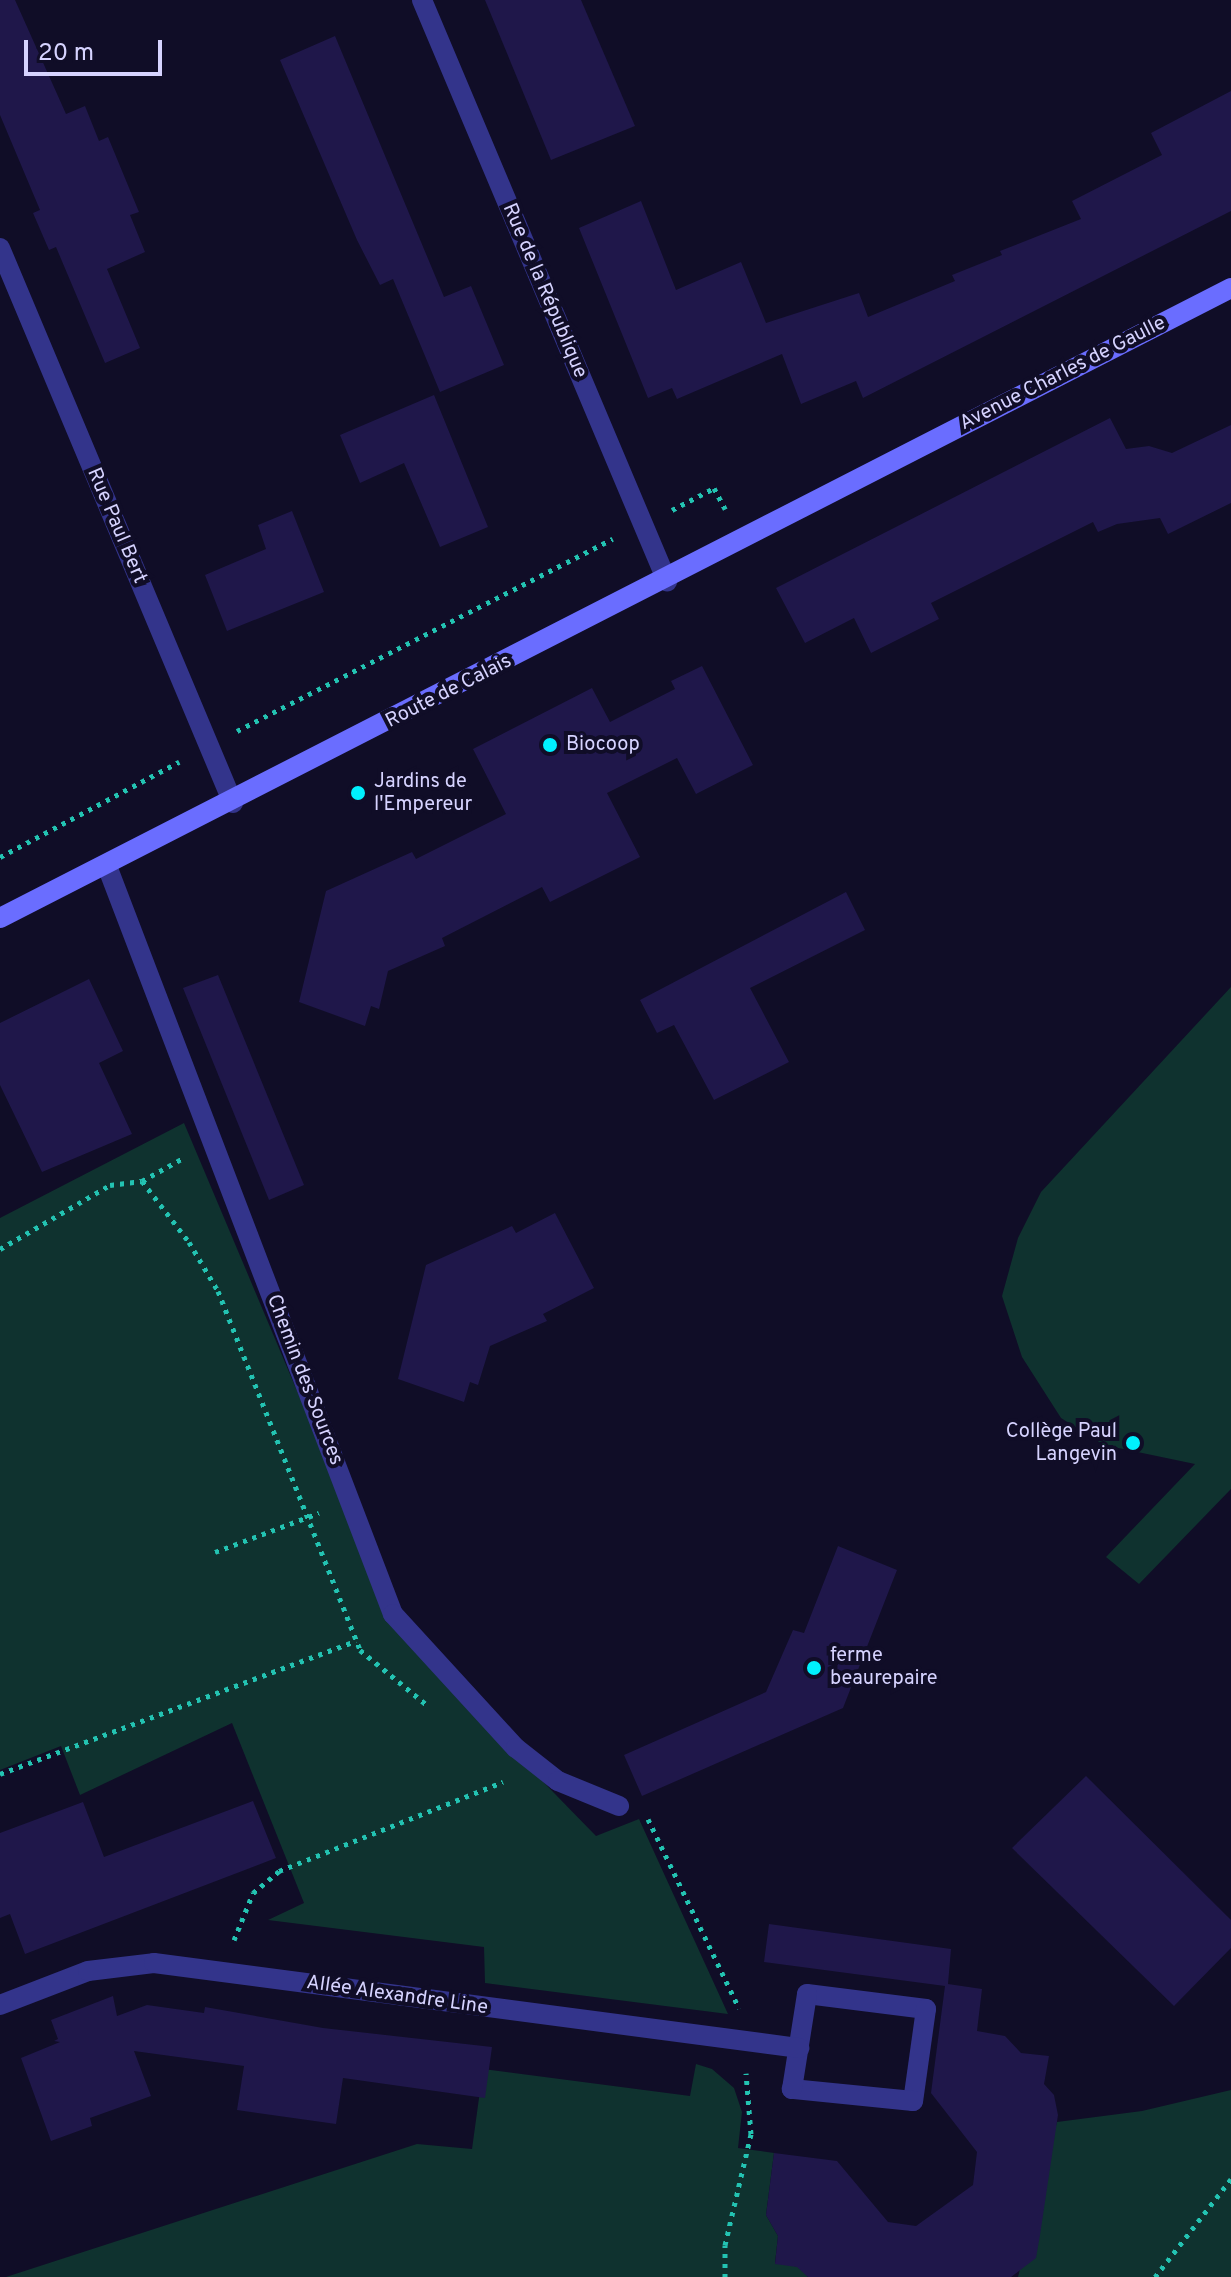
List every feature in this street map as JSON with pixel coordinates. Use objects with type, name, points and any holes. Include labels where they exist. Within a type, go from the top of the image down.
[{"type":"main road","name":"Avenue Charles de Gaulle","points":[[894,460],[1231,288]]},
{"type":"main road","name":"Route de Calais","points":[[0,918],[233,803],[667,581],[894,460]]},
{"type":"street","name":"Rue de la République","points":[[422,0],[667,581]]},
{"type":"street","name":"Rue Paul Bert","points":[[0,248],[233,803]]},
{"type":"street","name":"Chemin des Sources","points":[[107,866],[393,1614],[516,1748],[558,1781],[619,1806]]},
{"type":"street","name":"Allée Alexandre Line","points":[[0,2005],[88,1971],[131,1962],[799,2048]]},
{"type":"street","points":[[807,1994],[926,2009],[913,2101],[792,2089],[799,2048],[807,1994]]},
{"type":"path","points":[[0,857],[208,746],[714,488]]},
{"type":"path","points":[[0,1249],[110,1185],[142,1181],[214,1141]]},
{"type":"path","points":[[215,1552],[349,1501]]},
{"type":"path","points":[[0,1774],[356,1641]]},
{"type":"path","points":[[226,1972],[240,1918],[253,1893],[279,1871],[515,1777]]},
{"type":"path","points":[[1155,2277],[1231,2179]]},
{"type":"green space","points":[[1231,987],[1231,1489],[1139,1584],[1106,1557],[1195,1464],[1104,1445],[1061,1418],[1022,1357],[1002,1296],[1018,1238],[1041,1192]]},
{"type":"green space","points":[[184,1123],[400,1635],[596,1836],[639,1819],[728,2014],[485,1983],[484,1947],[268,1920],[304,1903],[232,1723],[80,1795],[61,1746],[0,1770],[0,1218]]},
{"type":"green space","points":[[696,2064],[712,2069],[734,2088],[742,2112],[738,2148],[774,2153],[766,2215],[778,2236],[775,2263],[800,2267],[808,2277],[6,2277],[417,2144],[472,2149],[483,2069],[690,2096]]},
{"type":"green space","points":[[1231,2090],[1231,2277],[1018,2277],[1057,2122],[1142,2111]]},
{"type":"building","points":[[0,0],[15,0],[66,114],[85,106],[99,141],[108,137],[139,212],[130,215],[145,252],[107,269],[140,348],[105,363],[56,247],[49,250],[33,213],[40,210],[0,115]]},
{"type":"building","points":[[485,0],[581,0],[635,126],[551,160]]},
{"type":"building","points":[[335,36],[444,297],[471,286],[504,365],[440,392],[393,279],[380,285],[357,240],[280,60]]},
{"type":"building","points":[[1231,91],[1231,211],[863,398],[856,381],[801,404],[782,354],[677,399],[672,388],[648,398],[579,228],[641,201],[676,290],[741,262],[766,323],[859,293],[868,317],[955,281],[952,275],[1002,255],[1000,251],[1081,219],[1072,201],[1162,155],[1151,133]]},
{"type":"building","points":[[434,395],[488,527],[440,547],[404,463],[360,483],[340,435]]},
{"type":"building","points":[[1110,418],[1126,449],[1149,446],[1172,453],[1231,425],[1231,503],[1168,534],[1160,518],[1117,524],[1098,532],[1093,522],[931,603],[939,619],[871,653],[854,618],[805,643],[776,588]]},
{"type":"building","points":[[292,511],[324,592],[227,631],[205,575],[266,549],[258,525]]},
{"type":"building","points":[[702,666],[753,765],[696,794],[677,758],[607,793],[640,857],[550,902],[542,887],[442,938],[445,946],[388,971],[379,1009],[371,1006],[365,1026],[299,1002],[326,891],[412,852],[416,859],[506,814],[473,749],[592,688],[610,722],[675,689],[671,681]]},
{"type":"building","points":[[846,892],[865,930],[750,988],[789,1062],[714,1100],[674,1025],[657,1033],[640,1000]]},
{"type":"building","points":[[218,975],[304,1185],[269,1200],[183,988]]},
{"type":"building","points":[[89,979],[123,1051],[99,1063],[132,1134],[42,1172],[0,1085],[0,1023]]},
{"type":"building","points":[[555,1213],[594,1288],[543,1314],[547,1321],[490,1346],[478,1385],[470,1382],[464,1402],[398,1379],[426,1265],[512,1226],[516,1233]]},
{"type":"building","name":"ferme beaurepaire","points":[[838,1546],[897,1570],[843,1708],[642,1796],[624,1755],[766,1692],[793,1630],[804,1633]]},
{"type":"building","points":[[1086,1776],[1231,1920],[1231,1948],[1174,2006],[1012,1848]]},
{"type":"building","points":[[253,1801],[276,1858],[25,1954],[10,1914],[0,1918],[0,1833],[83,1802],[104,1857]]},
{"type":"building","points":[[769,1924],[951,1949],[948,1984],[982,1989],[977,2031],[1005,2036],[1021,2053],[1049,2056],[1044,2084],[1054,2095],[1058,2115],[1040,2235],[1036,2258],[1011,2277],[808,2277],[797,2267],[775,2264],[778,2236],[766,2215],[774,2153],[837,2161],[888,2222],[916,2226],[973,2185],[977,2152],[931,2093],[945,1986],[764,1962]]},
{"type":"building","points":[[113,1996],[117,2016],[147,2005],[204,2013],[205,2007],[323,2028],[492,2047],[485,2098],[343,2078],[336,2124],[237,2110],[244,2066],[134,2051],[151,2096],[90,2118],[92,2126],[51,2141],[21,2058],[60,2042],[54,2041],[58,2039],[51,2020]]},
{"type":"place","name":"Biocoop","points":[[550,745]]},
{"type":"place","name":"Jardins de l'Empereur","points":[[358,793]]},
{"type":"place","name":"Collège Paul Langevin","points":[[1133,1443]]},
{"type":"place","name":"ferme beaurepaire","points":[[814,1668]]}]
